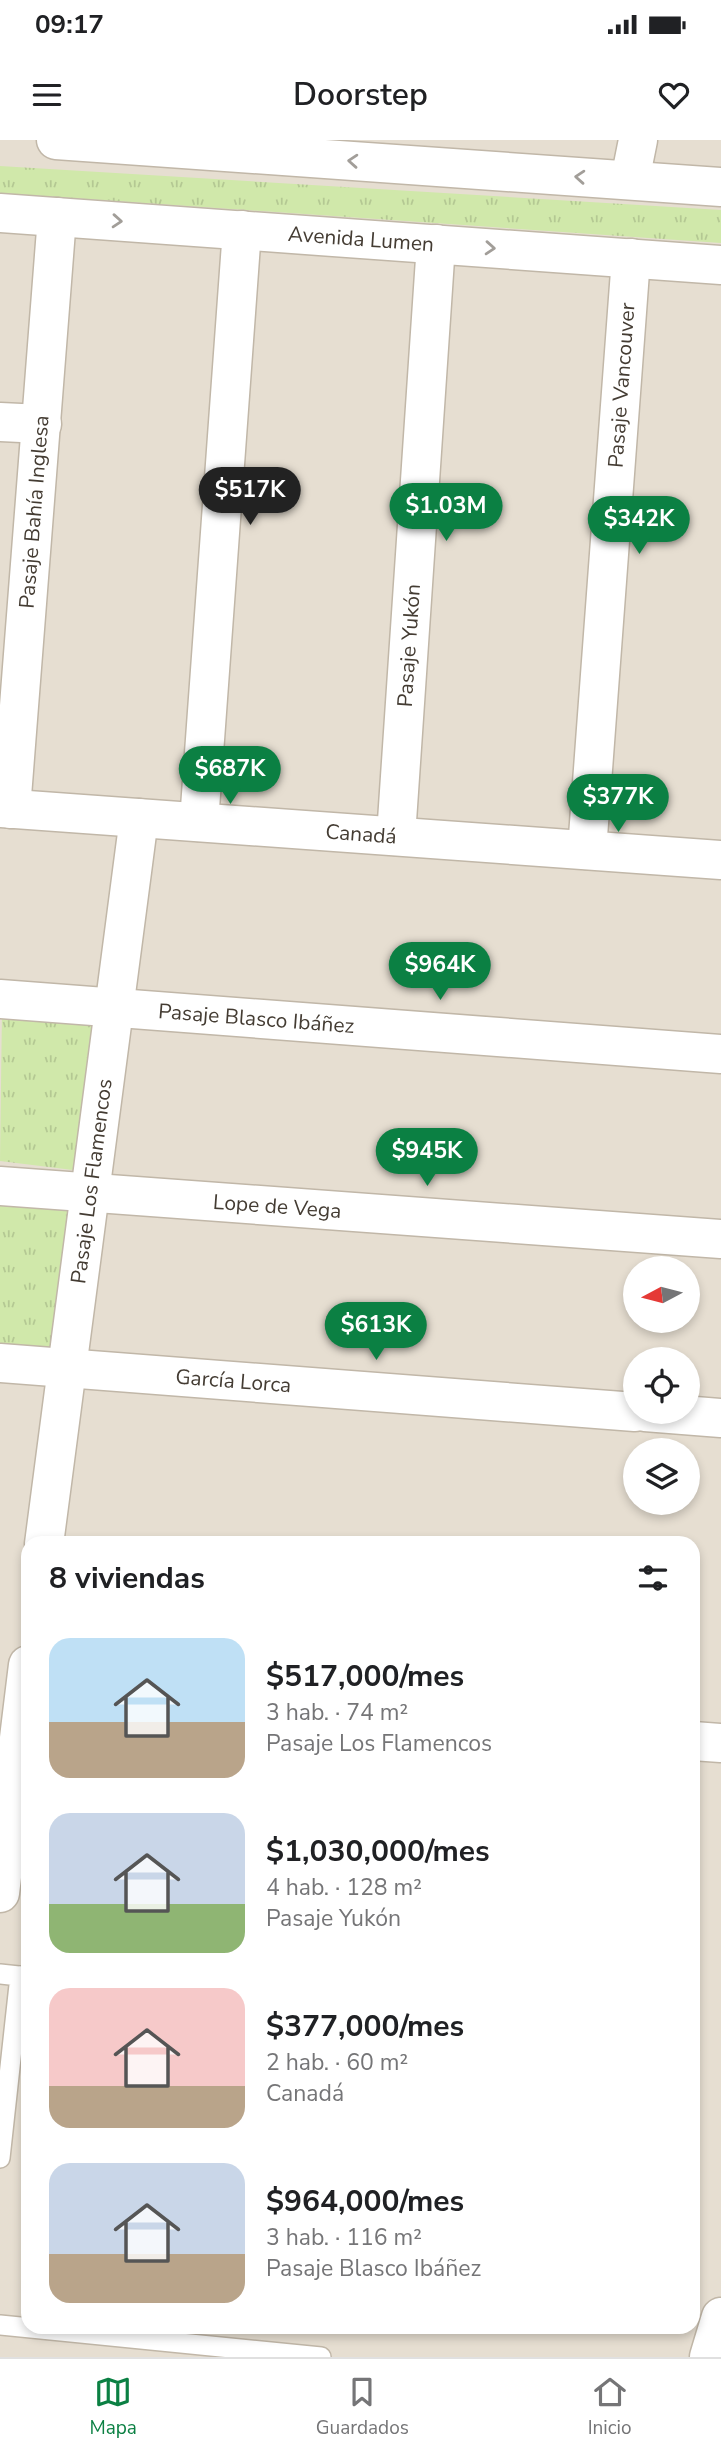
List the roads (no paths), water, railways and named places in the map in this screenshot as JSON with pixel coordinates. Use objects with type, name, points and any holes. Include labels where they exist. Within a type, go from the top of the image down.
[{"type":"street","points":[[56,140],[721,187]]},
{"type":"street","points":[[630,180],[638,140]]},
{"type":"street","name":"Avenida Lumen","points":[[0,213],[721,265]]},
{"type":"street","name":"Pasaje Bahía Inglesa","points":[[6,808],[14,611],[42,424],[57,217]]},
{"type":"street","points":[[199,822],[242,230]]},
{"type":"street","name":"Pasaje Yukón","points":[[396,836],[436,244]]},
{"type":"street","name":"Pasaje Vancouver","points":[[587,850],[631,258]]},
{"type":"street","points":[[0,422],[42,424]]},
{"type":"street","name":"Canadá","points":[[6,808],[721,860]]},
{"type":"street","name":"Pasaje Los Flamencos","points":[[45,1536],[139,818]]},
{"type":"street","name":"Pasaje Blasco Ibáñez","points":[[0,999],[721,1054]]},
{"type":"street","name":"Lope de Vega","points":[[0,1186],[721,1239]]},
{"type":"street","name":"García Lorca","points":[[0,1363],[623,1411]]},
{"type":"street","points":[[700,1416],[721,1418]]},
{"type":"street","points":[[0,1893],[20,1682]]},
{"type":"street","points":[[700,1742],[721,1743]]},
{"type":"street","points":[[709,2357],[721,2317]]},
{"type":"lane","points":[[0,2158],[16,1975]]},
{"type":"lane","points":[[0,2325],[21,2327]]},
{"type":"lane","points":[[90,2334],[321,2357]]}]
